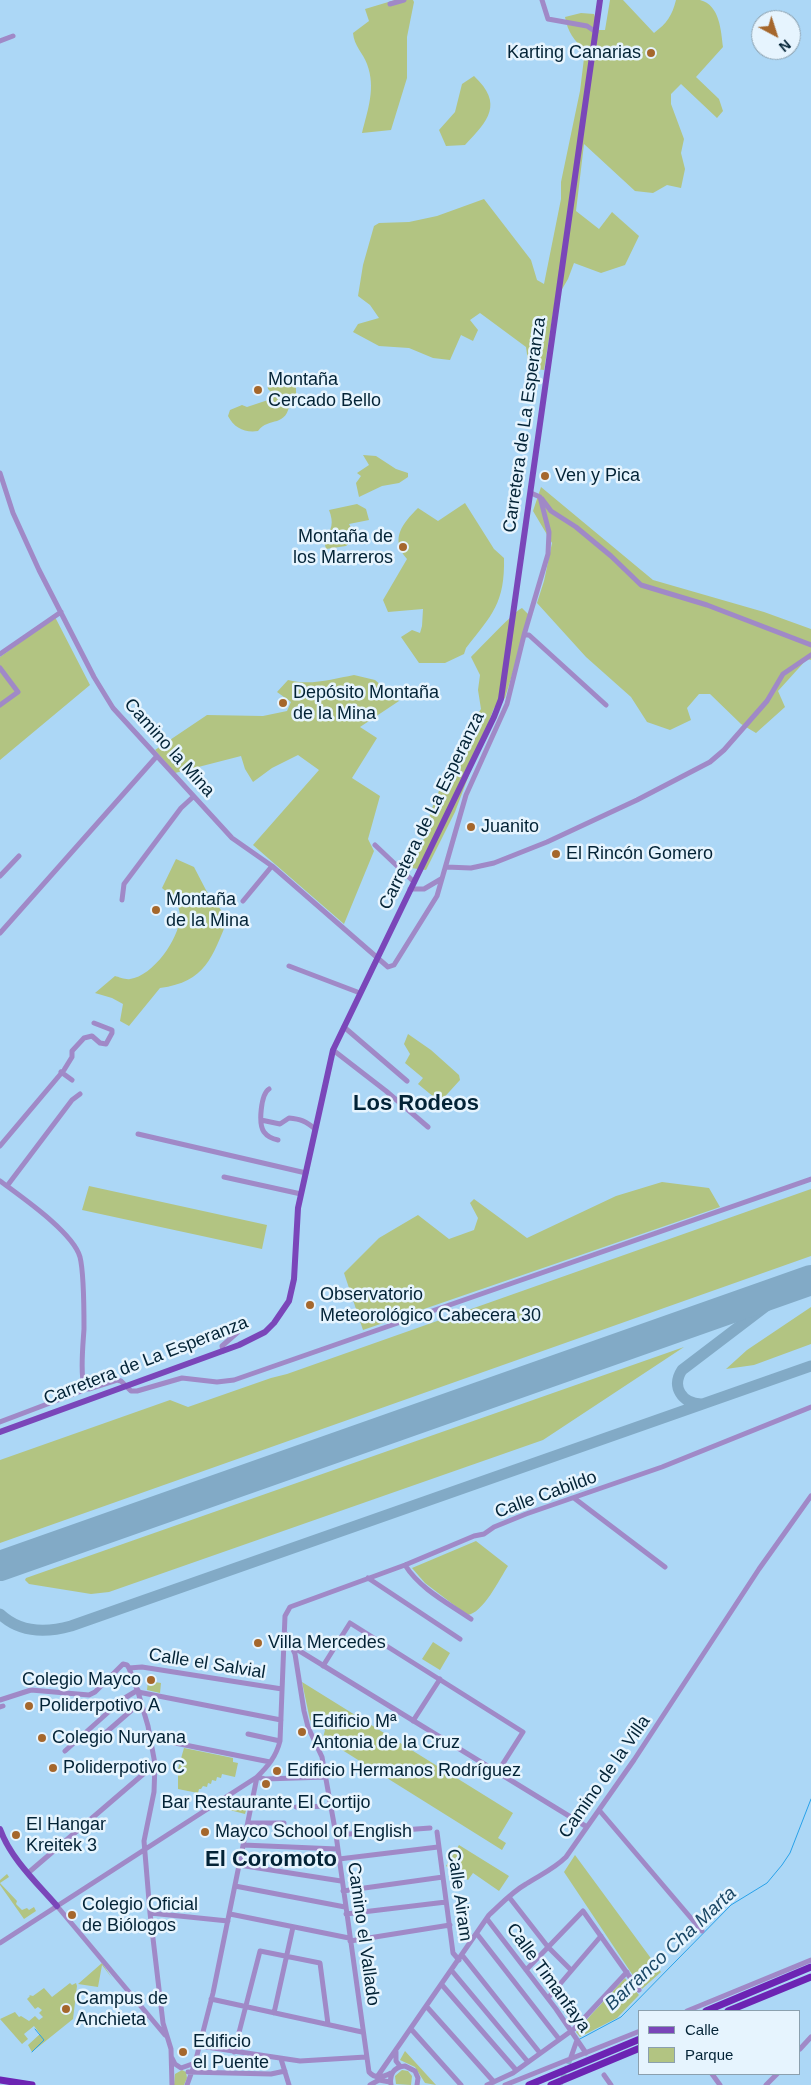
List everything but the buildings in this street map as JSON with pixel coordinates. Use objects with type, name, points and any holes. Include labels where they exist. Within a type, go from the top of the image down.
[{"type":"highway","points":[[708,2010],[811,1967]]},
{"type":"highway","points":[[730,2010],[811,1976]]},
{"type":"highway","points":[[529,2085],[638,2040]]},
{"type":"highway","points":[[551,2085],[638,2049]]},
{"type":"highway","points":[[0,2080],[32,2085]]},
{"type":"main road","name":"Carretera de La Esperanza","points":[[0,1432],[254,1338],[264,1332],[279,1318],[285,1307],[294,1279],[297,1218],[301,1194],[333,1050],[501,699],[600,0]]},
{"type":"main road","points":[[0,1828],[11,1852],[57,1906]]},
{"type":"street","points":[[390,4],[404,0]]},
{"type":"street","points":[[542,0],[548,19],[587,26],[596,32]]},
{"type":"street","points":[[0,41],[13,36]]},
{"type":"street","name":"Camino la Mina","points":[[0,473],[13,513],[61,612],[113,708],[232,838],[272,866],[378,957]]},
{"type":"street","points":[[530,493],[540,497],[551,512],[576,527],[611,556],[641,585],[707,605],[811,645]]},
{"type":"street","points":[[378,957],[388,967],[394,965],[431,908],[437,896],[446,867],[466,795],[507,704],[524,635],[541,581],[549,544],[549,532],[540,497]]},
{"type":"street","points":[[0,654],[61,612]]},
{"type":"street","points":[[524,635],[529,635],[606,705]]},
{"type":"street","points":[[446,867],[471,868],[494,863],[547,842],[637,800],[710,762],[724,750],[767,701],[784,674],[811,655]]},
{"type":"street","points":[[0,668],[18,692],[0,705]]},
{"type":"street","points":[[0,933],[157,756]]},
{"type":"street","points":[[122,900],[124,884],[181,808],[194,797]]},
{"type":"street","points":[[375,845],[412,885],[424,889],[442,879]]},
{"type":"street","points":[[0,876],[19,856]]},
{"type":"street","points":[[243,901],[272,866]]},
{"type":"street","points":[[289,966],[360,993]]},
{"type":"street","points":[[0,1146],[71,1059],[73,1050],[87,1036],[92,1036],[100,1043],[106,1044],[112,1030],[94,1023]]},
{"type":"street","points":[[344,1027],[407,1081]]},
{"type":"street","points":[[333,1050],[386,1091],[428,1127]]},
{"type":"street","points":[[61,1072],[72,1080]]},
{"type":"street","points":[[269,1089],[263,1095],[261,1120],[263,1131],[272,1139],[278,1140]]},
{"type":"street","points":[[4,1186],[72,1100],[80,1094]]},
{"type":"street","points":[[261,1120],[280,1124],[289,1118],[298,1119],[309,1123],[315,1129]]},
{"type":"street","points":[[138,1134],[306,1173]]},
{"type":"street","points":[[224,1177],[301,1194]]},
{"type":"street","points":[[0,1422],[87,1389],[117,1380],[121,1381],[130,1391],[136,1391],[182,1378],[217,1382],[234,1380],[811,1179]]},
{"type":"street","points":[[0,1180],[4,1186],[58,1228],[73,1244],[80,1257],[84,1324],[83,1384],[87,1389]]},
{"type":"street","points":[[223,1351],[222,1346],[238,1332],[241,1323]]},
{"type":"street","name":"Calle Cabildo","points":[[284,1632],[285,1616],[290,1607],[405,1565],[474,1536],[484,1534],[494,1526],[526,1514],[662,1468],[811,1407]]},
{"type":"street","name":"Camino de la Villa","points":[[377,2077],[427,2008],[487,1919],[509,1897],[560,1863],[587,1827],[664,1715],[759,1569],[811,1496]]},
{"type":"street","points":[[574,1498],[665,1567]]},
{"type":"street","points":[[405,1565],[432,1592],[471,1619]]},
{"type":"street","points":[[368,1578],[460,1639]]},
{"type":"street","points":[[323,1666],[350,1623],[523,1732],[497,1773]]},
{"type":"street","points":[[284,1632],[291,1646],[298,1653]]},
{"type":"street","points":[[0,1943],[257,1777],[270,1762],[277,1751],[280,1741],[284,1632]]},
{"type":"street","points":[[284,1653],[290,1651],[298,1653],[323,1666],[587,1827]]},
{"type":"street","name":"Camino el Vallado","points":[[298,1653],[296,1662],[304,1711],[308,1727],[322,1757],[336,1835],[344,1907],[368,2072],[377,2077]]},
{"type":"street","points":[[283,1661],[296,1662]]},
{"type":"street","points":[[0,1700],[31,1690],[89,1695],[95,1692],[123,1664],[128,1666],[141,1702],[154,1764],[152,1799],[144,1841],[150,1913],[163,2023],[171,2055],[172,2085]]},
{"type":"street","name":"Calle el Salvial","points":[[128,1666],[282,1689]]},
{"type":"street","points":[[413,1721],[440,1679]]},
{"type":"street","points":[[64,1751],[123,1698],[138,1691],[281,1720]]},
{"type":"street","points":[[94,1742],[141,1702]]},
{"type":"street","points":[[248,1734],[280,1741]]},
{"type":"street","points":[[150,1738],[270,1762]]},
{"type":"street","points":[[28,1873],[154,1764]]},
{"type":"street","points":[[257,1777],[265,1779],[326,1777]]},
{"type":"street","points":[[188,2085],[187,2071],[195,2063],[211,2000],[257,1777]]},
{"type":"street","points":[[296,1807],[331,1806]]},
{"type":"street","points":[[599,1810],[702,1931]]},
{"type":"street","points":[[248,1823],[284,1823]]},
{"type":"street","points":[[336,1835],[430,1828]]},
{"type":"street","name":"Calle Airam","points":[[437,1832],[453,1953],[460,1958],[540,2053]]},
{"type":"street","points":[[243,1846],[337,1849]]},
{"type":"street","points":[[339,1859],[438,1847]]},
{"type":"street","points":[[240,1865],[341,1881]]},
{"type":"street","points":[[343,1892],[443,1877]]},
{"type":"street","points":[[235,1886],[344,1907]]},
{"type":"street","points":[[509,1897],[548,1947],[571,1970]]},
{"type":"street","points":[[346,1914],[446,1902]]},
{"type":"street","points":[[57,1906],[167,2038]]},
{"type":"street","points":[[526,1970],[583,1911],[639,1990]]},
{"type":"street","points":[[150,1913],[228,1921]]},
{"type":"street","points":[[230,1914],[350,1939],[450,1926]]},
{"type":"street","name":"Calle Timanfaya","points":[[487,1919],[548,1998],[586,2053]]},
{"type":"street","points":[[274,2013],[293,1927]]},
{"type":"street","points":[[477,1934],[559,2039]]},
{"type":"street","points":[[548,1998],[601,1936]]},
{"type":"street","points":[[234,2052],[260,1952],[320,1963],[328,2024]]},
{"type":"street","points":[[689,2010],[811,1960]]},
{"type":"street","points":[[452,1971],[528,2062]]},
{"type":"street","points":[[487,2085],[516,2070],[571,2031],[627,1972]]},
{"type":"street","points":[[442,1985],[516,2070]]},
{"type":"street","points":[[211,2000],[362,2032]]},
{"type":"street","points":[[427,2008],[494,2082]]},
{"type":"street","points":[[156,2025],[163,2023]]},
{"type":"street","points":[[411,2029],[461,2085]]},
{"type":"street","points":[[505,2085],[638,2032]]},
{"type":"street","points":[[801,2048],[811,2037]]},
{"type":"street","points":[[571,2057],[576,2040]]},
{"type":"street","points":[[200,2046],[305,2062],[366,2057]]},
{"type":"street","points":[[397,2050],[395,2057],[400,2066]]},
{"type":"street","points":[[171,2055],[175,2064],[187,2071]]},
{"type":"street","points":[[281,2059],[289,2085]]},
{"type":"street","points":[[187,2071],[195,2063]]},
{"type":"street","points":[[377,2077],[384,2077],[400,2066]]},
{"type":"street","points":[[400,2066],[412,2068],[417,2074],[419,2084]]},
{"type":"street","points":[[172,2077],[174,2072],[187,2071],[272,2074],[285,2071]]},
{"type":"street","points":[[370,2085],[383,2080],[391,2084],[392,2073]]},
{"type":"street","points":[[604,2074],[611,2085]]},
{"type":"street","points":[[766,2085],[776,2075]]},
{"type":"green space","points":[[395,0],[413,0],[414,2],[407,37],[407,78],[391,130],[362,133],[369,107],[371,82],[367,64],[355,42],[353,33],[369,21],[365,9]]},
{"type":"green space","points":[[610,0],[623,0],[654,33],[668,19],[676,0],[700,0],[712,7],[718,19],[723,47],[696,77],[719,99],[723,111],[717,118],[681,84],[671,94],[671,104],[684,139],[681,153],[685,169],[681,188],[667,185],[653,193],[635,191],[584,144],[576,211],[599,229],[612,212],[639,236],[625,265],[601,273],[574,263],[568,279],[555,301],[544,370],[529,368],[526,347],[480,313],[470,320],[478,330],[473,341],[461,335],[450,360],[433,358],[409,348],[379,346],[353,332],[358,324],[379,318],[370,305],[358,296],[363,265],[374,226],[379,223],[409,222],[437,216],[484,199],[531,260],[537,280],[544,284],[561,199],[561,182],[580,91],[585,50],[572,36],[565,17],[581,13],[594,14],[599,30],[605,30]]},
{"type":"green space","points":[[474,76],[488,95],[490,104],[486,120],[465,145],[446,146],[439,130],[455,112],[462,84]]},
{"type":"green space","points":[[275,376],[287,376],[296,388],[296,397],[290,401],[285,415],[258,431],[249,431],[237,427],[228,416],[230,410],[242,405],[247,407],[271,399],[274,395],[268,389],[267,379]]},
{"type":"green space","points":[[363,455],[376,456],[396,469],[408,473],[408,477],[399,483],[382,486],[359,497],[356,483],[361,476],[357,473],[369,465]]},
{"type":"green space","points":[[541,487],[653,580],[764,612],[811,629],[811,660],[807,659],[778,691],[785,707],[756,733],[741,724],[710,694],[699,694],[687,708],[691,720],[670,730],[647,722],[631,697],[586,657],[537,603],[552,543],[533,511]]},
{"type":"green space","points":[[465,503],[494,549],[504,558],[504,573],[499,598],[490,617],[466,648],[464,654],[445,663],[419,663],[401,637],[412,630],[420,633],[423,609],[388,612],[383,600],[407,559],[399,545],[400,532],[407,519],[418,508],[438,521]]},
{"type":"green space","points":[[357,504],[366,509],[369,520],[349,524],[356,537],[346,546],[326,549],[324,541],[332,522],[329,510]]},
{"type":"green space","points":[[522,608],[530,616],[505,698],[494,708],[455,812],[426,870],[411,868],[428,829],[430,813],[449,766],[464,735],[481,709],[478,690],[480,675],[471,657]]},
{"type":"green space","points":[[55,617],[90,685],[0,760],[0,657]]},
{"type":"green space","points":[[354,675],[375,680],[399,701],[360,727],[377,738],[352,778],[380,796],[368,839],[374,851],[344,924],[253,845],[319,770],[298,755],[272,768],[253,782],[245,769],[241,756],[175,773],[155,750],[207,715],[263,716],[287,711],[291,702],[277,692],[288,680],[313,682]]},
{"type":"green space","points":[[176,859],[194,867],[207,892],[228,919],[212,956],[198,974],[175,985],[160,988],[129,1026],[120,1021],[123,1004],[112,998],[95,993],[115,976],[130,979],[147,971],[156,964],[170,945],[179,926],[180,912],[175,901],[162,888]]},
{"type":"green space","points":[[408,1034],[431,1050],[459,1075],[460,1080],[440,1102],[418,1084],[423,1078],[405,1063],[410,1054],[404,1044]]},
{"type":"green space","points":[[662,1182],[709,1188],[720,1207],[363,1330],[344,1273],[379,1238],[418,1215],[449,1239],[474,1230],[478,1218],[470,1203],[474,1199],[527,1238],[616,1196]]},
{"type":"green space","points":[[89,1186],[267,1225],[262,1249],[82,1210]]},
{"type":"green space","points":[[811,1189],[811,1256],[0,1543],[0,1460],[170,1400],[188,1407],[287,1374]]},
{"type":"green space","points":[[811,1307],[811,1344],[754,1365],[726,1369],[747,1350]]},
{"type":"green space","points":[[684,1347],[543,1440],[109,1592],[91,1594],[29,1584],[25,1580],[26,1578]]},
{"type":"green space","points":[[476,1541],[508,1566],[485,1602],[479,1609],[467,1615],[425,1583],[412,1568]]},
{"type":"green space","points":[[433,1642],[450,1653],[440,1670],[422,1659]]},
{"type":"green space","points":[[148,1681],[161,1683],[160,1693],[147,1690]]},
{"type":"green space","points":[[302,1682],[513,1813],[498,1838],[506,1843],[502,1850],[323,1738],[325,1730],[310,1720]]},
{"type":"green space","points":[[184,1748],[233,1758],[233,1762],[238,1763],[235,1777],[222,1774],[221,1778],[217,1777],[216,1781],[212,1780],[211,1784],[208,1783],[207,1787],[203,1786],[199,1789],[198,1793],[178,1789],[178,1769]]},
{"type":"green space","points":[[231,1799],[248,1803],[245,1814],[222,1808]]},
{"type":"green space","points":[[459,1845],[509,1876],[499,1891],[473,1873],[468,1880],[446,1866]]},
{"type":"green space","points":[[575,1855],[661,1972],[642,1989],[564,1872]]},
{"type":"green space","points":[[7,1874],[9,1877],[0,1883],[0,1880]]},
{"type":"green space","points":[[0,1883],[17,1901],[16,1904],[22,1910],[27,1908],[29,1910],[34,1907],[36,1911],[24,1919]]},
{"type":"green space","points":[[102,1963],[112,1978],[102,1965],[98,1987],[78,1984]]},
{"type":"green space","points":[[625,1978],[639,1995],[617,2018],[580,2037],[576,2032],[578,2029]]},
{"type":"green space","points":[[70,1983],[72,1985],[76,1983],[77,1986],[73,2019],[32,2052],[28,2045],[40,2034],[34,2026],[24,2034],[28,2039],[22,2044],[0,2019],[15,2012],[19,2017],[21,2016],[29,2021],[35,2016],[39,2020],[43,2017],[39,2013],[42,2010],[38,2007],[35,2009],[27,1999],[29,1995],[33,1996],[44,1988],[52,1997]]},
{"type":"green space","points":[[405,2051],[436,2085],[425,2083],[415,2067],[400,2060]]},
{"type":"green space","points":[[182,2070],[186,2072],[187,2078],[184,2085],[174,2085],[175,2074]]},
{"type":"green space","points":[[402,2070],[408,2071],[412,2076],[411,2085],[396,2084],[395,2076]]},
{"type":"waterway","name":"Barranco Cha Marta","points":[[578,2040],[621,2017],[731,1905],[767,1883],[790,1853],[811,1799]]},
{"type":"waterway","points":[[32,2052],[44,2040],[35,2029]]},
{"type":"taxiway","points":[[701,1404],[688,1401],[680,1393],[678,1382],[682,1370],[791,1287]]},
{"type":"taxiway","points":[[0,1614],[16,1625],[34,1630],[52,1630],[71,1626],[811,1366]]},
{"type":"runway","points":[[0,1566],[811,1280]]},
{"type":"tunnel","points":[[560,2085],[571,2057]]},
{"type":"place","name":"Karting Canarias","points":[[651,53]]},
{"type":"place","name":"Montaña Cercado Bello","points":[[258,390]]},
{"type":"place","name":"Ven y Pica","points":[[545,476]]},
{"type":"place","name":"Montaña de los Marreros","points":[[403,547]]},
{"type":"place","name":"Depósito Montaña de la Mina","points":[[283,703]]},
{"type":"place","name":"Juanito","points":[[471,827]]},
{"type":"place","name":"El Rincón Gomero","points":[[556,854]]},
{"type":"place","name":"Montaña de la Mina","points":[[156,910]]},
{"type":"place","name":"Observatorio Meteorológico Cabecera 30","points":[[310,1305]]},
{"type":"place","name":"Villa Mercedes","points":[[258,1643]]},
{"type":"place","name":"Colegio Mayco","points":[[151,1680]]},
{"type":"place","name":"Poliderpotivo A","points":[[29,1706]]},
{"type":"place","name":"Edificio Mª Antonia de la Cruz","points":[[302,1732]]},
{"type":"place","name":"Colegio Nuryana","points":[[42,1738]]},
{"type":"place","name":"Poliderpotivo C","points":[[53,1768]]},
{"type":"place","name":"Edificio Hermanos Rodríguez","points":[[277,1771]]},
{"type":"place","name":"Bar Restaurante El Cortijo","points":[[266,1784]]},
{"type":"place","name":"Mayco School of English","points":[[205,1832]]},
{"type":"place","name":"El Hangar Kreitek 3","points":[[16,1835]]},
{"type":"place","name":"Colegio Oficial de Biólogos","points":[[72,1915]]},
{"type":"place","name":"Campus de Anchieta","points":[[66,2009]]},
{"type":"place","name":"Edificio el Puente","points":[[183,2052]]},
{"type":"district","name":"Los Rodeos","points":[[416,1104]]},
{"type":"district","name":"El Coromoto","points":[[271,1860]]}]
